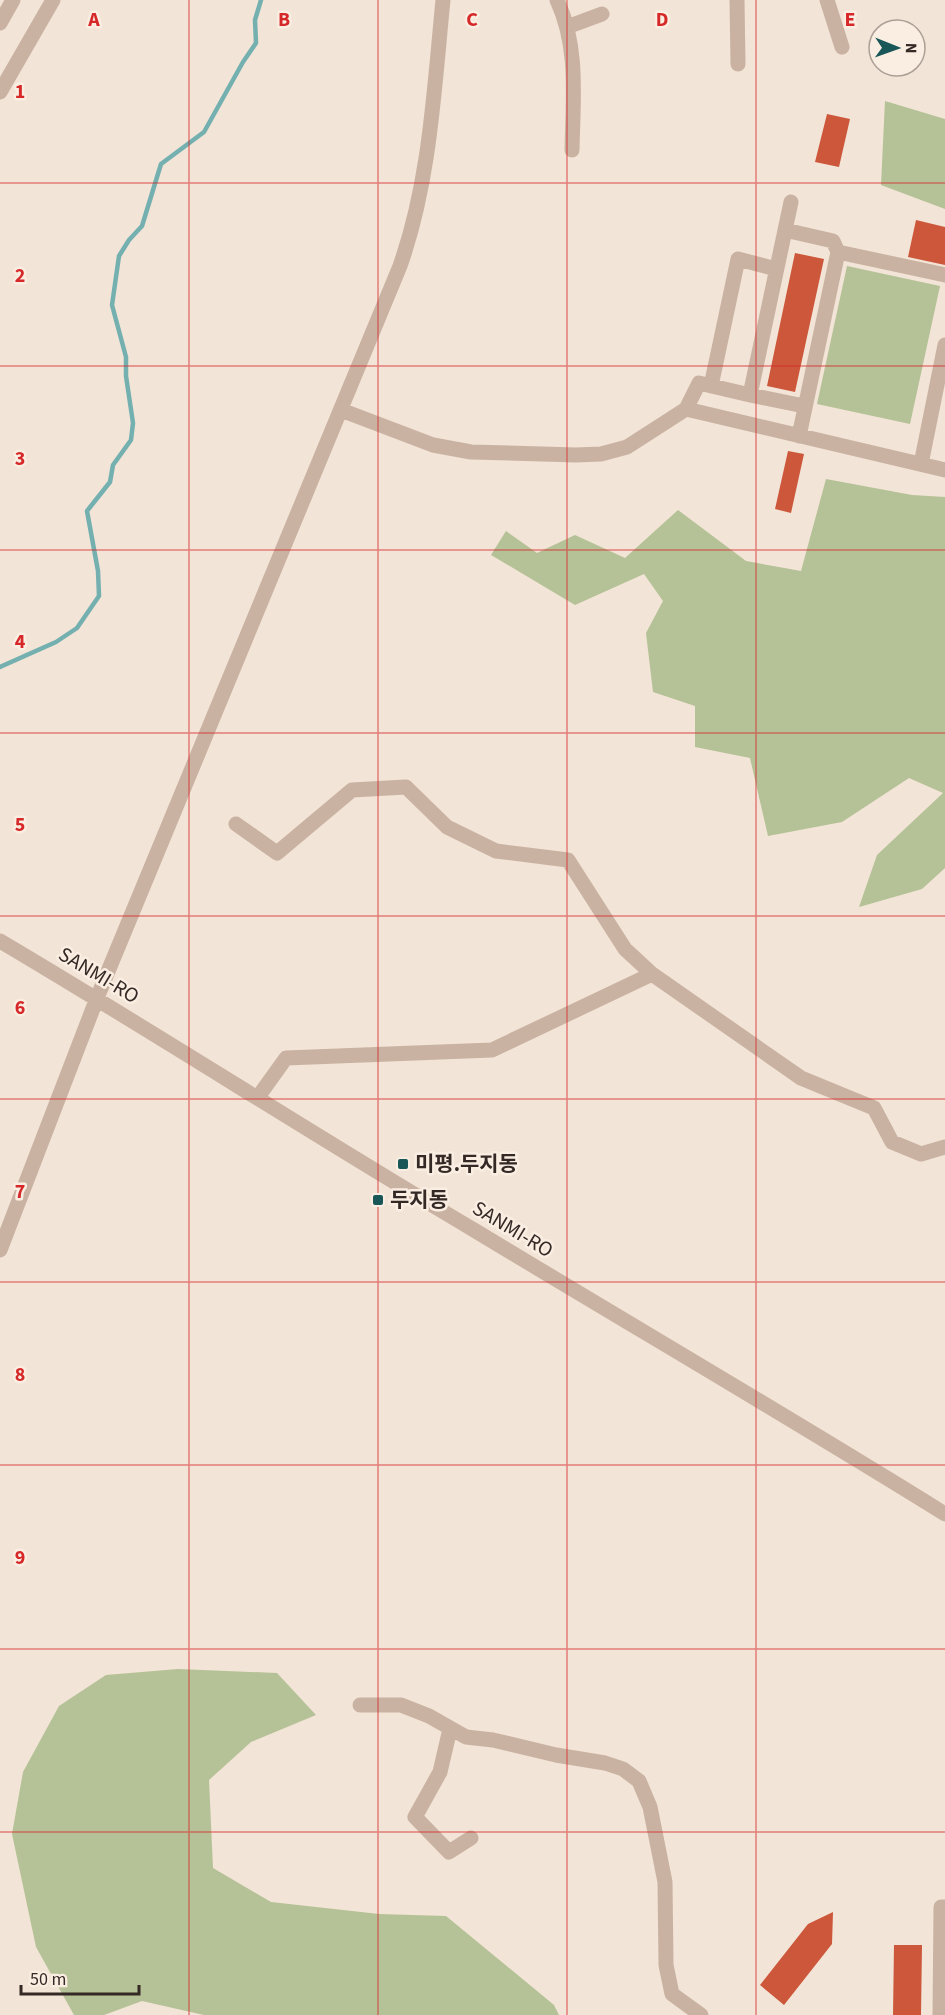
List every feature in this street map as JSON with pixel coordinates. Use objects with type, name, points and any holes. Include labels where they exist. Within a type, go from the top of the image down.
[{"type":"street","points":[[0,23],[13,0]]},
{"type":"street","points":[[0,92],[53,0]]},
{"type":"street","points":[[0,1250],[97,998],[400,266],[419,207],[427,159],[443,0]]},
{"type":"street","points":[[556,0],[571,43],[572,150]]},
{"type":"street","points":[[737,0],[738,64]]},
{"type":"street","points":[[827,0],[843,47]]},
{"type":"street","points":[[567,27],[602,14]]},
{"type":"street","points":[[750,394],[791,202]]},
{"type":"street","points":[[785,230],[833,241],[838,252],[799,436]]},
{"type":"street","points":[[838,252],[945,275]]},
{"type":"street","points":[[711,386],[738,259],[777,269]]},
{"type":"street","points":[[921,464],[945,345]]},
{"type":"street","points":[[341,410],[433,445],[471,452],[576,455],[601,454],[627,447],[686,410],[699,383],[804,406]]},
{"type":"street","points":[[686,410],[945,470]]},
{"type":"street","points":[[236,824],[277,853],[352,790],[406,787],[447,828],[496,851],[568,860],[624,949],[652,974],[801,1078],[874,1108],[892,1142],[921,1154],[945,1147]]},
{"type":"street","name":"SANMI-RO","points":[[0,941],[258,1096],[473,1230],[771,1406],[945,1514]]},
{"type":"street","points":[[258,1096],[286,1058],[492,1050],[652,974]]},
{"type":"street","points":[[360,1705],[401,1706],[429,1716],[466,1737],[493,1740],[556,1755],[605,1762],[623,1769],[639,1781],[650,1807],[665,1882],[666,1965],[672,1994],[701,2015]]},
{"type":"street","points":[[450,1729],[440,1772],[415,1817],[449,1852],[471,1838]]},
{"type":"street","points":[[940,2015],[941,1907],[945,1907]]},
{"type":"green space","points":[[885,101],[945,119],[945,209],[881,185]]},
{"type":"green space","points":[[847,266],[940,286],[910,424],[817,404]]},
{"type":"green space","points":[[826,479],[912,495],[945,497],[945,868],[922,889],[859,907],[877,855],[943,793],[909,778],[842,822],[768,836],[750,758],[695,747],[695,706],[653,692],[646,633],[663,601],[644,574],[575,605],[491,555],[506,531],[537,553],[575,535],[625,558],[678,510],[746,561],[801,571]]},
{"type":"green space","points":[[178,1669],[277,1673],[316,1715],[251,1742],[209,1780],[213,1868],[271,1902],[379,1914],[446,1916],[554,2005],[559,2015],[204,2015],[142,2001],[104,2015],[74,2015],[36,1947],[12,1834],[23,1772],[59,1706],[106,1675]]},
{"type":"building","points":[[827,114],[850,119],[839,167],[815,162]]},
{"type":"building","points":[[916,220],[945,227],[945,265],[908,257]]},
{"type":"building","points":[[795,253],[824,259],[795,392],[767,386]]},
{"type":"building","points":[[788,451],[804,454],[791,513],[775,509]]},
{"type":"building","points":[[833,1912],[832,1944],[784,2005],[760,1985],[808,1924]]},
{"type":"building","points":[[894,1945],[922,1945],[921,2015],[893,2015]]},
{"type":"waterway","points":[[0,667],[56,642],[77,628],[99,596],[98,571],[87,511],[110,482],[113,465],[131,440],[133,423],[126,376],[126,357],[112,305],[119,256],[142,226],[161,164],[204,132],[256,43],[255,20],[261,0]]},
{"type":"place","name":"미평.두지동","points":[[403,1164]]},
{"type":"place","name":"두지동","points":[[378,1200]]}]
